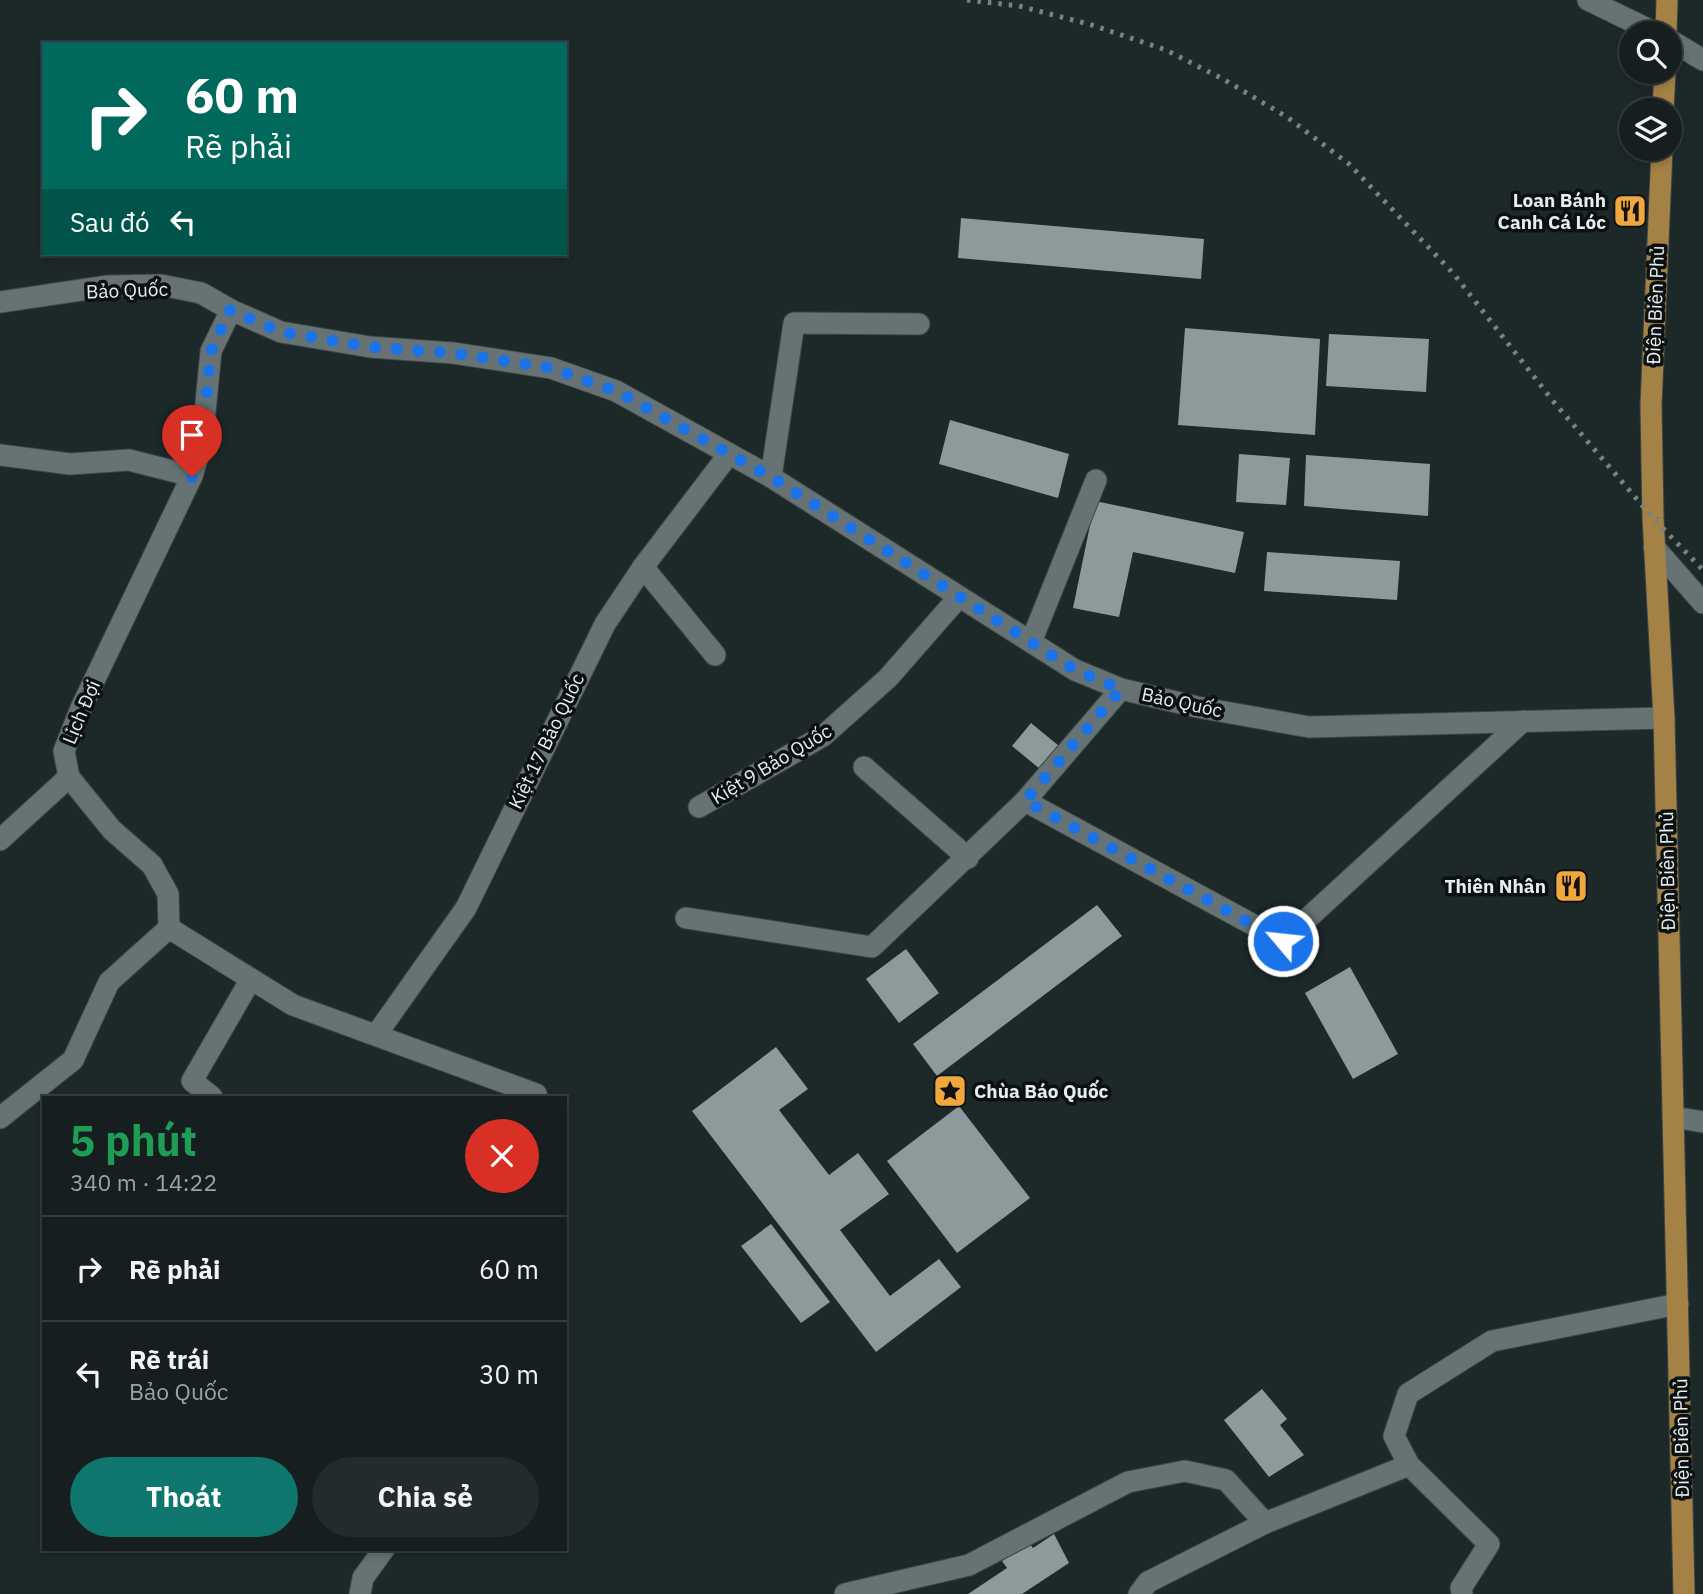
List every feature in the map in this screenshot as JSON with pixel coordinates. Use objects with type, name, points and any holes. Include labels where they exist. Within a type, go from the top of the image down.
[{"type":"main road","points":[[1666,21],[1667,0]]},
{"type":"main road","name":"Điện Biên Phủ","points":[[1661,161],[1651,405],[1654,547],[1664,718],[1684,1594]]},
{"type":"street","points":[[1588,0],[1631,21]]},
{"type":"street","points":[[1682,47],[1703,60]]},
{"type":"street","name":"Bảo Quốc","points":[[0,302],[108,286],[161,285],[201,293],[230,310],[281,332],[370,347],[453,353],[551,368],[616,391],[771,477],[1075,670],[1121,689],[1197,708],[1309,727],[1664,718]]},
{"type":"street","name":"Lịch Đợi","points":[[69,777],[64,751],[81,708],[192,477],[202,443],[211,351],[230,310]]},
{"type":"street","points":[[771,477],[794,323],[919,324]]},
{"type":"street","name":"Kiệt 17 Bảo Quốc","points":[[376,1035],[466,908],[605,624],[643,567],[729,454]]},
{"type":"street","points":[[0,455],[70,464],[128,460],[192,477]]},
{"type":"street","points":[[1031,642],[1096,480]]},
{"type":"street","points":[[1654,547],[1703,603]]},
{"type":"street","points":[[643,567],[715,655]]},
{"type":"street","name":"Kiệt 9 Bảo Quốc","points":[[699,807],[823,736],[888,678],[958,598]]},
{"type":"street","points":[[686,918],[872,947],[968,859],[1025,801],[1121,689]]},
{"type":"street","points":[[1025,801],[1283,941],[1523,721]]},
{"type":"street","points":[[864,767],[968,859]]},
{"type":"street","points":[[0,840],[69,777],[112,831],[152,865],[168,894],[169,928],[109,982],[73,1059],[0,1118]]},
{"type":"street","points":[[169,928],[293,1004],[537,1096]]},
{"type":"street","points":[[211,1096],[192,1081],[251,979]]},
{"type":"street","points":[[1673,1117],[1703,1122]]},
{"type":"street","points":[[1462,1594],[1461,1588],[1489,1544],[1409,1465],[1394,1436],[1408,1394],[1492,1341],[1678,1304]]},
{"type":"street","points":[[1139,1594],[1148,1582],[1265,1523],[1409,1465]]},
{"type":"street","points":[[845,1594],[969,1565],[1128,1482],[1185,1471],[1226,1480],[1265,1523]]},
{"type":"street","points":[[360,1594],[363,1578],[383,1551]]},
{"type":"building","points":[[961,218],[1204,239],[1201,279],[958,258]]},
{"type":"building","points":[[1185,328],[1320,339],[1315,435],[1178,425]]},
{"type":"building","points":[[1329,334],[1429,339],[1426,392],[1326,386]]},
{"type":"building","points":[[950,420],[1069,454],[1058,498],[939,464]]},
{"type":"building","points":[[1239,454],[1290,458],[1286,505],[1236,502]]},
{"type":"building","points":[[1306,455],[1430,464],[1428,516],[1304,506]]},
{"type":"building","points":[[1095,501],[1244,532],[1235,573],[1133,552],[1119,617],[1073,608]]},
{"type":"building","points":[[1267,552],[1400,561],[1397,600],[1264,591]]},
{"type":"building","points":[[1031,723],[1059,746],[1040,769],[1012,746]]},
{"type":"building","points":[[1097,905],[1122,936],[937,1076],[913,1044]]},
{"type":"building","points":[[906,949],[939,993],[899,1023],[866,979]]},
{"type":"building","points":[[1350,967],[1398,1054],[1353,1079],[1305,993]]},
{"type":"building","points":[[776,1047],[808,1089],[779,1110],[829,1175],[858,1153],[889,1194],[840,1230],[890,1296],[939,1259],[961,1287],[876,1352],[692,1111]]},
{"type":"building","points":[[959,1106],[1030,1198],[957,1253],[887,1161]]},
{"type":"building","points":[[771,1224],[830,1302],[801,1323],[741,1246]]},
{"type":"building","points":[[1262,1389],[1287,1419],[1280,1425],[1304,1455],[1269,1477],[1224,1420]]},
{"type":"building","points":[[1054,1534],[1069,1563],[1022,1594],[968,1594],[1007,1568],[1002,1561],[1029,1543],[1033,1548]]},
{"type":"railway","points":[[967,0],[1019,6],[1092,25],[1166,50],[1223,79],[1287,117],[1349,164],[1453,273],[1553,401],[1653,518],[1703,570]]},
{"type":"place","name":"Loan Bánh Canh Cá Lóc","points":[[1630,211]]},
{"type":"place","name":"Thiên Nhân","points":[[1571,886]]},
{"type":"place","name":"Chùa Báo Quốc","points":[[950,1091]]},
{"type":"route","points":[[192,477],[202,443],[211,351],[230,310],[281,332],[370,347],[453,353],[551,368],[616,391],[771,477],[1075,670],[1121,689],[1025,801],[1283,941]]}]
